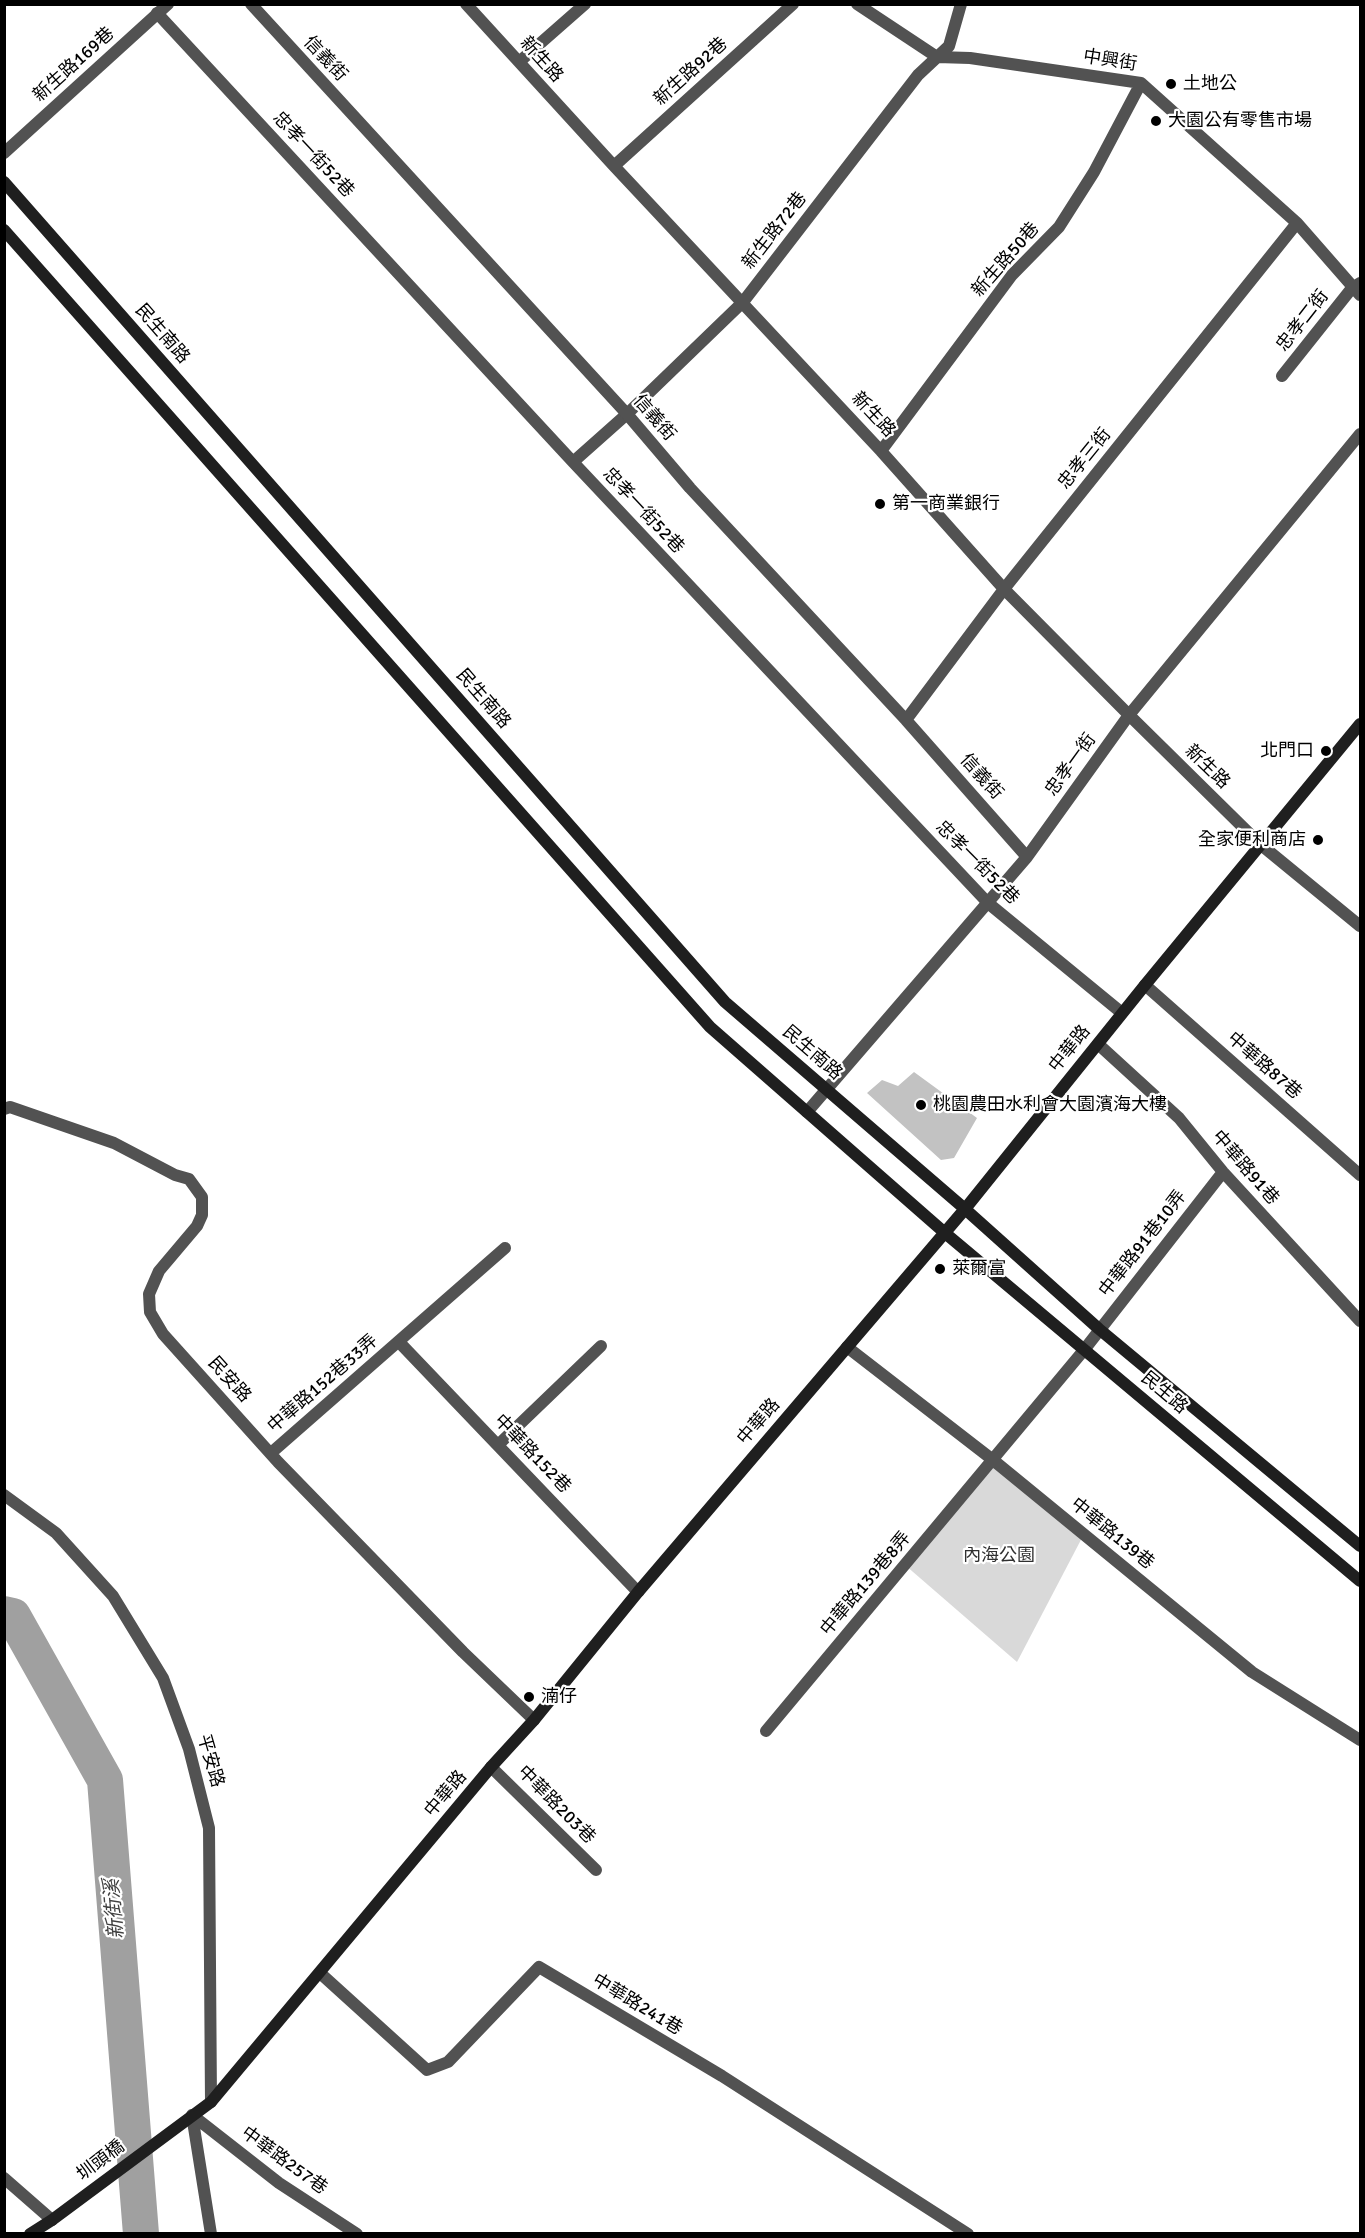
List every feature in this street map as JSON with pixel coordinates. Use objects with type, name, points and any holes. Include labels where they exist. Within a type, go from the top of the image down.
[{"type":"main road","name":"民生南路","points":[[4,182],[725,1002],[965,1209]]},
{"type":"main road","points":[[4,230],[710,1027],[945,1233]]},
{"type":"main road","name":"中華路","points":[[172,2130],[211,2102],[491,1767],[534,1720],[638,1592],[965,1209],[1144,985],[1360,724]]},
{"type":"main road","name":"民生路","points":[[965,1209],[1096,1334],[1360,1546]]},
{"type":"main road","name":"民生路","points":[[945,1233],[1360,1581]]},
{"type":"main road","name":"圳頭橋","points":[[52,2220],[172,2130]]},
{"type":"main road","points":[[30,2234],[52,2220]]},
{"type":"street","name":"新生路169巷","points":[[4,153],[168,4]]},
{"type":"street","name":"信義街","points":[[251,4],[627,414],[690,488],[906,720],[1028,857]]},
{"type":"street","name":"新生路","points":[[466,4],[881,451],[1004,589],[1260,844],[1360,926]]},
{"type":"street","points":[[519,62],[585,4]]},
{"type":"street","name":"新生路92巷","points":[[614,166],[793,4]]},
{"type":"street","points":[[857,4],[937,57]]},
{"type":"street","name":"新生路72巷","points":[[573,462],[627,414],[743,302],[918,75],[949,46],[961,4]]},
{"type":"street","name":"忠孝一街52巷","points":[[157,13],[573,462],[988,903],[1122,1013]]},
{"type":"street","name":"中興街","points":[[937,57],[970,58],[1141,82],[1297,223],[1358,289]]},
{"type":"street","name":"新生路50巷","points":[[881,451],[1012,275],[1059,227],[1094,172],[1141,82]]},
{"type":"street","name":"忠孝三街","points":[[906,720],[1004,589],[1297,223]]},
{"type":"street","name":"忠孝二街","points":[[1282,376],[1358,289]]},
{"type":"street","name":"忠孝一街","points":[[807,1112],[1028,857],[1129,716],[1360,434]]},
{"type":"street","name":"中華路87巷","points":[[1144,985],[1360,1175]]},
{"type":"street","name":"中華路91巷","points":[[1098,1044],[1179,1118],[1223,1172],[1360,1321]]},
{"type":"street","name":"民安路","points":[[4,1109],[10,1107],[114,1143],[175,1175],[189,1179],[202,1197],[202,1215],[197,1226],[159,1271],[149,1294],[150,1312],[163,1334],[271,1453],[463,1652],[534,1720]]},
{"type":"street","name":"中華路91巷10弄","points":[[1084,1350],[1223,1172]]},
{"type":"street","name":"中華路152巷33弄","points":[[271,1453],[505,1248]]},
{"type":"street","name":"中華路152巷","points":[[399,1342],[638,1592]]},
{"type":"street","points":[[498,1445],[601,1347]]},
{"type":"street","name":"中華路139巷","points":[[848,1347],[993,1460],[1252,1672],[1360,1740]]},
{"type":"street","name":"中華路139巷8弄","points":[[766,1731],[1084,1350]]},
{"type":"street","name":"平安路","points":[[4,1495],[56,1533],[113,1596],[163,1678],[189,1749],[209,1828],[211,2102]]},
{"type":"street","name":"中華路203巷","points":[[491,1767],[596,1870]]},
{"type":"street","name":"中華路241巷","points":[[320,1973],[427,2070],[448,2062],[539,1967],[722,2076],[968,2234]]},
{"type":"street","points":[[192,2115],[211,2234]]},
{"type":"street","name":"中華路257巷","points":[[192,2115],[279,2183],[357,2234]]},
{"type":"street","points":[[4,2178],[52,2220]]},
{"type":"green space","name":"內海公園","points":[[993,1460],[1084,1534],[1017,1662],[905,1565]]},
{"type":"building","name":"桃園農田水利會大園濱海大樓","points":[[914,1072],[977,1118],[954,1158],[941,1160],[867,1093],[882,1080],[898,1086]]},
{"type":"waterway","name":"新街溪","points":[[4,1614],[13,1616],[105,1780],[141,2234]]},
{"type":"place","name":"土地公","points":[[1171,84]]},
{"type":"place","name":"大園公有零售市場","points":[[1156,121]]},
{"type":"place","name":"第一商業銀行","points":[[880,504]]},
{"type":"place","name":"北門口","points":[[1326,751]]},
{"type":"place","name":"全家便利商店","points":[[1318,840]]},
{"type":"place","name":"桃園農田水利會大園濱海大樓","points":[[921,1105]]},
{"type":"place","name":"萊爾富","points":[[940,1269]]},
{"type":"place","name":"湳仔","points":[[529,1697]]}]
